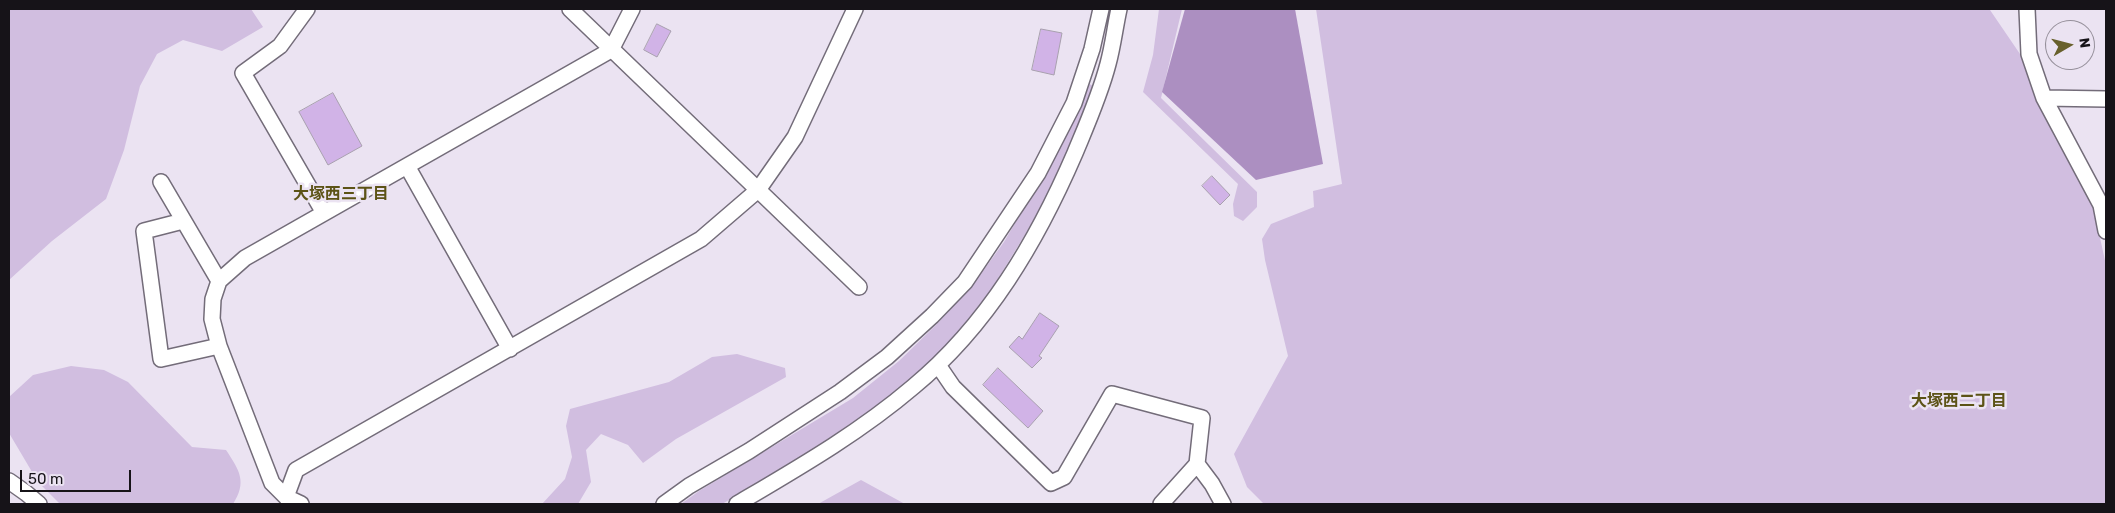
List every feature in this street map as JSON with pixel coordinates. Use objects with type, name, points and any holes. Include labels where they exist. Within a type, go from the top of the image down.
[{"type":"street","points":[[307,9],[280,46],[243,73],[324,212]]},
{"type":"street","points":[[570,9],[859,288]]},
{"type":"street","points":[[301,504],[286,497],[272,483],[218,346],[212,319],[213,300],[219,281],[245,258],[611,50],[632,9]]},
{"type":"street","points":[[286,497],[296,470],[700,239],[758,190],[795,138],[855,9]]},
{"type":"street","points":[[664,504],[689,486],[749,451],[840,392],[887,357],[932,316],[965,282],[1038,173],[1074,103],[1092,49],[1101,9]]},
{"type":"street","points":[[737,504],[858,431],[938,365],[994,302],[1026,252],[1059,189],[1092,112],[1108,64],[1119,9]]},
{"type":"street","points":[[2027,9],[2029,54],[2044,98],[2103,205],[2106,231]]},
{"type":"street","points":[[2044,98],[2106,99]]},
{"type":"street","points":[[407,166],[510,349]]},
{"type":"street","points":[[161,182],[219,281]]},
{"type":"street","points":[[183,221],[144,231],[162,360],[218,346]]},
{"type":"street","points":[[938,365],[953,387],[1051,483],[1064,478],[1112,394],[1202,418],[1196,464],[1161,504]]},
{"type":"street","points":[[1196,464],[1212,484],[1223,504]]},
{"type":"street","points":[[9,481],[39,504]]},
{"type":"shaded area","points":[[9,9],[251,9],[263,27],[222,51],[183,40],[157,54],[140,86],[124,150],[106,199],[52,241],[9,280]]},
{"type":"shaded area","points":[[1159,9],[1182,9],[1161,98],[1257,192],[1257,207],[1243,221],[1234,216],[1233,204],[1238,184],[1143,92],[1153,55]]},
{"type":"shaded area","points":[[1185,9],[1295,9],[1323,164],[1256,180],[1162,92]]},
{"type":"shaded area","points":[[1316,9],[1990,10],[2020,54],[2037,100],[2093,206],[2106,265],[2106,504],[1264,504],[1247,487],[1234,454],[1288,356],[1265,260],[1262,239],[1271,224],[1314,207],[1313,191],[1342,184]]},
{"type":"shaded area","points":[[1089,84],[1094,86],[1076,137],[1046,200],[984,302],[946,346],[896,395],[849,430],[722,504],[681,504],[699,491],[853,398],[899,361],[936,325],[975,282],[1004,242],[1066,136]]},
{"type":"shaded area","points":[[737,354],[785,368],[786,377],[676,439],[643,463],[628,445],[601,434],[586,450],[591,482],[578,504],[542,504],[565,479],[572,457],[566,426],[570,409],[669,382],[712,357]]},
{"type":"shaded area","points":[[71,366],[104,370],[128,382],[192,447],[226,450],[235,464],[241,483],[233,504],[60,504],[38,482],[9,433],[9,397],[33,375]]},
{"type":"shaded area","points":[[861,480],[905,504],[818,504]]},
{"type":"building","points":[[657,24],[671,31],[657,57],[644,50]]},
{"type":"building","points":[[1041,29],[1062,33],[1054,75],[1032,70]]},
{"type":"building","points":[[333,93],[362,146],[328,165],[299,112]]},
{"type":"building","points":[[1212,176],[1230,195],[1220,205],[1202,186]]},
{"type":"building","points":[[1040,313],[1059,326],[1039,356],[1042,358],[1032,368],[1009,347],[1019,336],[1022,339]]},
{"type":"building","points":[[998,368],[1043,411],[1028,428],[983,385]]},
{"type":"district","name":"大塚西三丁目","points":[[341,194]]},
{"type":"district","name":"大塚西二丁目","points":[[1959,401]]}]
